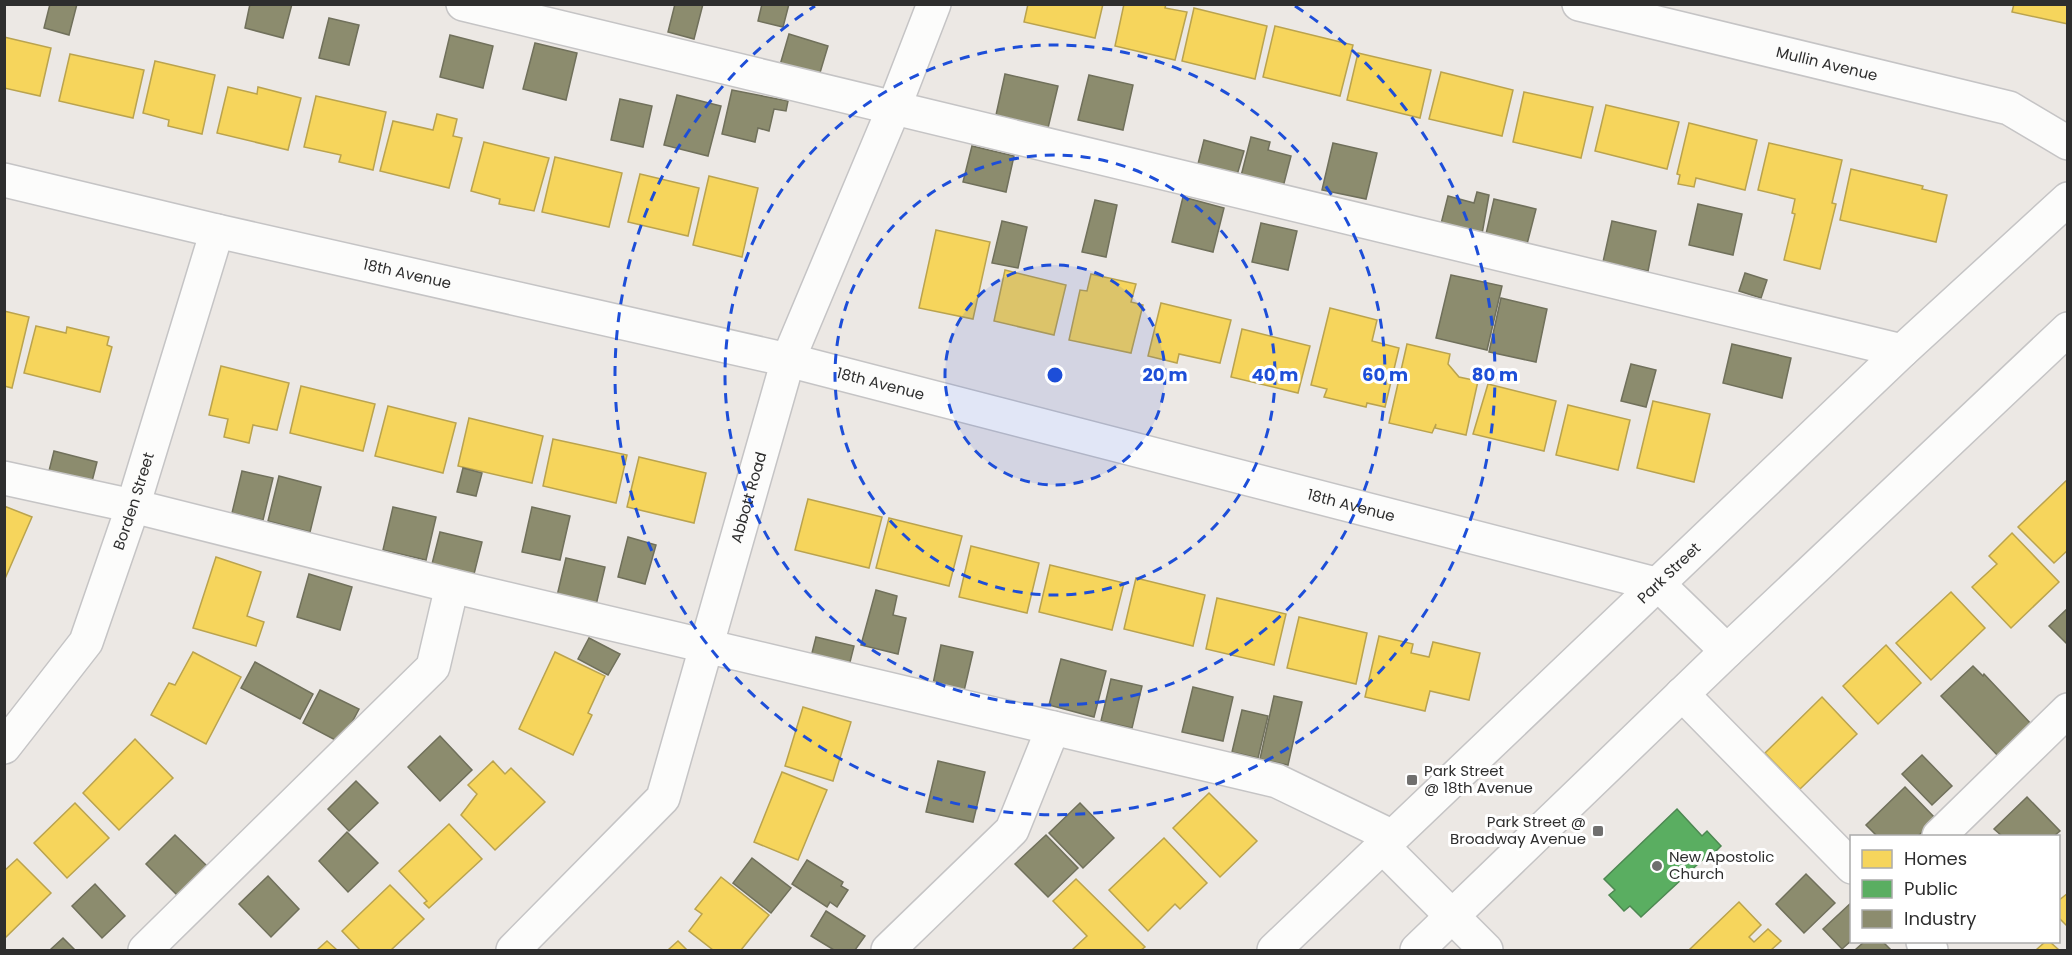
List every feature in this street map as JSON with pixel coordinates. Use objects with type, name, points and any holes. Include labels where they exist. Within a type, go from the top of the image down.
[{"type":"street","points":[[463,4],[893,110],[1902,351]]},
{"type":"street","name":"Abbott Road","points":[[513,951],[663,798],[788,360],[893,110],[934,4]]},
{"type":"street","name":"Mullin Avenue","points":[[1580,4],[2009,108],[2067,143]]},
{"type":"street","name":"18th Avenue","points":[[4,180],[217,231],[788,360],[1659,585],[1727,651]]},
{"type":"street","name":"Park Street","points":[[1274,951],[1386,841],[1659,585],[1902,351],[2067,199]]},
{"type":"street","name":"Borden Street","points":[[4,747],[86,642],[133,506],[217,231]]},
{"type":"street","points":[[1417,951],[1682,694],[2067,329]]},
{"type":"street","points":[[4,478],[133,506],[452,586],[1277,781],[1386,841],[1486,951]]},
{"type":"street","points":[[145,951],[433,667],[452,586]]},
{"type":"street","points":[[1682,694],[1850,866]]},
{"type":"street","points":[[1941,835],[2067,710]]},
{"type":"street","points":[[888,951],[1012,830],[1053,728]]},
{"type":"building: Homes","points":[[1028,4],[1103,4],[1095,38],[1024,22]]},
{"type":"building: Homes","points":[[1124,4],[1166,4],[1165,8],[1187,12],[1175,60],[1115,46]]},
{"type":"building: Homes","points":[[2014,4],[2068,4],[2068,24],[2012,12]]},
{"type":"building: Homes","points":[[1194,8],[1267,26],[1255,79],[1182,61]]},
{"type":"building: Homes","points":[[1275,26],[1353,45],[1340,96],[1263,77]]},
{"type":"building: Homes","points":[[4,37],[51,48],[40,96],[4,88]]},
{"type":"building: Homes","points":[[1358,53],[1431,70],[1420,118],[1347,100]]},
{"type":"building: Homes","points":[[70,54],[144,70],[133,118],[59,101]]},
{"type":"building: Homes","points":[[155,61],[215,75],[202,134],[168,126],[169,120],[143,113]]},
{"type":"building: Homes","points":[[1441,72],[1513,90],[1502,136],[1429,119]]},
{"type":"building: Homes","points":[[228,87],[257,94],[258,87],[301,98],[288,150],[217,133]]},
{"type":"building: Homes","points":[[1524,92],[1593,107],[1581,158],[1513,142]]},
{"type":"building: Homes","points":[[316,96],[386,112],[373,170],[339,162],[341,155],[304,147]]},
{"type":"building: Homes","points":[[1606,105],[1679,122],[1667,169],[1595,151]]},
{"type":"building: Homes","points":[[437,114],[457,119],[453,136],[462,138],[449,188],[380,171],[393,121],[433,130]]},
{"type":"building: Homes","points":[[1689,123],[1757,140],[1745,190],[1696,178],[1694,187],[1678,184],[1680,175],[1677,174]]},
{"type":"building: Homes","points":[[484,142],[549,158],[534,211],[499,204],[500,199],[471,191]]},
{"type":"building: Homes","points":[[1769,143],[1842,160],[1832,203],[1836,204],[1820,269],[1784,260],[1795,214],[1792,213],[1795,199],[1758,190]]},
{"type":"building: Homes","points":[[555,157],[622,173],[609,227],[542,212]]},
{"type":"building: Homes","points":[[1851,169],[1923,186],[1922,189],[1947,195],[1936,242],[1840,220]]},
{"type":"building: Homes","points":[[640,174],[699,188],[688,236],[628,222]]},
{"type":"building: Homes","points":[[709,176],[758,188],[742,257],[693,245]]},
{"type":"building: Homes","points":[[936,230],[990,242],[973,319],[919,308]]},
{"type":"building: Homes","points":[[1005,270],[1066,285],[1054,335],[994,321]]},
{"type":"building: Homes","points":[[1091,274],[1136,284],[1131,302],[1143,305],[1131,353],[1069,340],[1080,290],[1087,291]]},
{"type":"building: Homes","points":[[1161,303],[1231,320],[1220,363],[1179,354],[1177,363],[1148,356]]},
{"type":"building: Homes","points":[[1330,308],[1377,320],[1372,341],[1399,348],[1385,407],[1367,403],[1366,407],[1324,397],[1327,389],[1311,385]]},
{"type":"building: Homes","points":[[4,311],[29,317],[12,388],[4,386]]},
{"type":"building: Homes","points":[[36,326],[66,333],[67,327],[109,337],[107,345],[112,347],[100,392],[24,373]]},
{"type":"building: Homes","points":[[1242,329],[1310,346],[1298,393],[1231,377]]},
{"type":"building: Homes","points":[[1407,344],[1450,354],[1448,364],[1459,377],[1478,381],[1466,435],[1435,428],[1436,424],[1432,433],[1389,423]]},
{"type":"building: Homes","points":[[221,366],[289,383],[277,430],[253,425],[249,443],[224,437],[228,419],[209,415]]},
{"type":"building: Homes","points":[[1488,384],[1556,401],[1544,451],[1473,434]]},
{"type":"building: Homes","points":[[301,386],[375,404],[363,451],[290,433]]},
{"type":"building: Homes","points":[[1653,401],[1710,414],[1694,482],[1637,468]]},
{"type":"building: Homes","points":[[1568,405],[1630,420],[1618,470],[1556,455]]},
{"type":"building: Homes","points":[[388,406],[456,423],[443,473],[375,456]]},
{"type":"building: Homes","points":[[469,418],[543,436],[532,483],[458,466]]},
{"type":"building: Homes","points":[[553,439],[627,455],[616,503],[543,486]]},
{"type":"building: Homes","points":[[639,457],[706,473],[694,523],[627,507]]},
{"type":"building: Homes","points":[[2068,479],[2068,550],[2054,563],[2018,527]]},
{"type":"building: Homes","points":[[808,499],[882,517],[869,568],[795,550]]},
{"type":"building: Homes","points":[[4,506],[32,517],[4,581]]},
{"type":"building: Homes","points":[[889,518],[962,536],[949,586],[876,568]]},
{"type":"building: Homes","points":[[2012,533],[2059,582],[2011,628],[1972,587],[1997,564],[1989,556]]},
{"type":"building: Homes","points":[[971,546],[1039,563],[1027,613],[959,597]]},
{"type":"building: Homes","points":[[216,557],[261,572],[247,616],[264,622],[256,646],[193,628]]},
{"type":"building: Homes","points":[[1050,565],[1124,583],[1112,630],[1039,612]]},
{"type":"building: Homes","points":[[1136,578],[1205,595],[1193,646],[1124,629]]},
{"type":"building: Homes","points":[[1951,592],[1985,628],[1931,680],[1896,643]]},
{"type":"building: Homes","points":[[1217,598],[1286,614],[1274,665],[1206,649]]},
{"type":"building: Homes","points":[[1299,617],[1367,633],[1356,684],[1287,668]]},
{"type":"building: Homes","points":[[1379,636],[1413,644],[1411,653],[1429,657],[1433,642],[1480,653],[1469,700],[1430,691],[1425,711],[1365,697]]},
{"type":"building: Homes","points":[[1886,645],[1921,683],[1878,724],[1843,686]]},
{"type":"building: Homes","points":[[193,652],[241,677],[206,744],[151,715],[169,683],[175,685]]},
{"type":"building: Homes","points":[[555,652],[605,676],[588,713],[592,715],[573,755],[519,729]]},
{"type":"building: Homes","points":[[1822,697],[1857,734],[1800,789],[1765,753]]},
{"type":"building: Homes","points":[[803,707],[851,722],[833,781],[785,766]]},
{"type":"building: Homes","points":[[135,739],[173,778],[119,830],[83,793]]},
{"type":"building: Homes","points":[[493,761],[505,774],[511,768],[545,802],[495,850],[461,815],[477,794],[468,785]]},
{"type":"building: Homes","points":[[782,772],[827,790],[798,860],[754,842]]},
{"type":"building: Homes","points":[[1209,793],[1257,841],[1220,877],[1173,828]]},
{"type":"building: Homes","points":[[75,803],[109,838],[67,878],[34,843]]},
{"type":"building: Homes","points":[[449,824],[482,859],[429,908],[424,903],[427,901],[399,871]]},
{"type":"building: Homes","points":[[1164,838],[1207,883],[1180,909],[1175,904],[1148,931],[1109,890]]},
{"type":"building: Homes","points":[[17,859],[51,893],[4,939],[4,871]]},
{"type":"building: Homes","points":[[721,877],[769,915],[741,950],[713,950],[689,931],[702,914],[695,909]]},
{"type":"building: Homes","points":[[1076,879],[1145,947],[1141,950],[1072,950],[1087,936],[1053,901]]},
{"type":"building: Homes","points":[[390,885],[424,919],[391,950],[360,950],[342,931]]},
{"type":"building: Homes","points":[[2068,893],[2068,927],[2060,919],[2060,899]]},
{"type":"building: Homes","points":[[1739,902],[1761,925],[1749,937],[1754,942],[1768,929],[1781,941],[1771,950],[1689,950]]},
{"type":"building: Homes","points":[[327,941],[337,950],[317,950]]},
{"type":"building: Homes","points":[[678,941],[687,950],[668,950]]},
{"type":"building: Homes","points":[[2044,943],[2051,943],[2059,950],[2036,950]]},
{"type":"building: Public","name":"New Apostolic Church","points":[[1677,809],[1702,836],[1707,831],[1721,846],[1714,853],[1712,851],[1641,917],[1630,906],[1624,911],[1609,895],[1615,890],[1604,879]]},
{"type":"building: Industry","points":[[50,4],[77,4],[69,35],[44,28]]},
{"type":"building: Industry","points":[[250,4],[292,4],[283,38],[245,28]]},
{"type":"building: Industry","points":[[675,4],[703,4],[694,39],[668,32]]},
{"type":"building: Industry","points":[[762,4],[789,4],[783,27],[758,21]]},
{"type":"building: Industry","points":[[329,18],[359,25],[349,65],[319,58]]},
{"type":"building: Industry","points":[[789,34],[828,46],[819,76],[780,65]]},
{"type":"building: Industry","points":[[450,35],[493,46],[483,88],[440,77]]},
{"type":"building: Industry","points":[[535,43],[577,53],[566,100],[523,89]]},
{"type":"building: Industry","points":[[1005,74],[1058,86],[1048,128],[996,115]]},
{"type":"building: Industry","points":[[1089,75],[1133,85],[1123,130],[1078,120]]},
{"type":"building: Industry","points":[[732,90],[788,101],[786,111],[774,109],[769,131],[758,128],[755,142],[722,134]]},
{"type":"building: Industry","points":[[677,95],[721,106],[708,156],[664,145]]},
{"type":"building: Industry","points":[[620,99],[652,106],[643,147],[611,140]]},
{"type":"building: Industry","points":[[1251,137],[1270,142],[1268,150],[1291,156],[1283,187],[1241,176]]},
{"type":"building: Industry","points":[[1204,140],[1244,151],[1237,175],[1198,164]]},
{"type":"building: Industry","points":[[1333,143],[1377,153],[1366,199],[1322,190]]},
{"type":"building: Industry","points":[[972,146],[1014,156],[1006,192],[963,182]]},
{"type":"building: Industry","points":[[1477,192],[1489,195],[1482,234],[1441,224],[1448,196],[1474,203]]},
{"type":"building: Industry","points":[[1183,197],[1224,208],[1213,252],[1172,242]]},
{"type":"building: Industry","points":[[1494,199],[1536,209],[1527,244],[1486,234]]},
{"type":"building: Industry","points":[[1095,200],[1117,205],[1106,257],[1082,252]]},
{"type":"building: Industry","points":[[1698,204],[1742,214],[1733,255],[1689,245]]},
{"type":"building: Industry","points":[[1002,221],[1027,227],[1018,268],[992,263]]},
{"type":"building: Industry","points":[[1612,221],[1656,231],[1648,271],[1603,262]]},
{"type":"building: Industry","points":[[1261,223],[1297,231],[1288,270],[1252,262]]},
{"type":"building: Industry","points":[[1745,273],[1767,280],[1761,298],[1739,291]]},
{"type":"building: Industry","points":[[1451,275],[1502,286],[1487,350],[1436,338]]},
{"type":"building: Industry","points":[[1501,298],[1547,309],[1536,362],[1489,352]]},
{"type":"building: Industry","points":[[1732,344],[1791,358],[1782,398],[1723,383]]},
{"type":"building: Industry","points":[[1631,364],[1656,370],[1646,407],[1621,401]]},
{"type":"building: Industry","points":[[54,451],[97,462],[90,489],[47,479]]},
{"type":"building: Industry","points":[[463,468],[482,473],[476,496],[457,492]]},
{"type":"building: Industry","points":[[242,471],[273,478],[263,520],[232,513]]},
{"type":"building: Industry","points":[[279,476],[321,487],[310,532],[268,521]]},
{"type":"building: Industry","points":[[393,507],[436,517],[426,560],[383,550]]},
{"type":"building: Industry","points":[[532,507],[570,516],[560,560],[522,552]]},
{"type":"building: Industry","points":[[440,532],[482,542],[473,578],[431,568]]},
{"type":"building: Industry","points":[[628,537],[656,545],[645,584],[618,577]]},
{"type":"building: Industry","points":[[566,558],[605,567],[596,605],[557,596]]},
{"type":"building: Industry","points":[[309,574],[352,587],[340,630],[297,617]]},
{"type":"building: Industry","points":[[876,590],[897,596],[893,615],[906,618],[898,654],[861,645]]},
{"type":"building: Industry","points":[[2068,608],[2068,645],[2049,626]]},
{"type":"building: Industry","points":[[816,637],[854,646],[848,670],[810,661]]},
{"type":"building: Industry","points":[[589,638],[620,654],[608,675],[578,659]]},
{"type":"building: Industry","points":[[941,645],[973,652],[964,691],[933,684]]},
{"type":"building: Industry","points":[[1061,659],[1106,671],[1094,717],[1049,705]]},
{"type":"building: Industry","points":[[255,662],[313,694],[300,719],[241,688]]},
{"type":"building: Industry","points":[[1973,666],[1983,676],[1984,674],[2033,726],[2000,758],[1941,696]]},
{"type":"building: Industry","points":[[1111,679],[1142,686],[1132,728],[1101,721]]},
{"type":"building: Industry","points":[[1193,687],[1233,697],[1223,741],[1182,732]]},
{"type":"building: Industry","points":[[320,690],[359,709],[341,743],[303,723]]},
{"type":"building: Industry","points":[[1274,696],[1302,702],[1288,765],[1260,759]]},
{"type":"building: Industry","points":[[1242,710],[1268,716],[1258,758],[1232,752]]},
{"type":"building: Industry","points":[[440,736],[472,770],[440,801],[408,767]]},
{"type":"building: Industry","points":[[1922,755],[1952,786],[1932,805],[1902,774]]},
{"type":"building: Industry","points":[[938,761],[985,772],[973,822],[926,812]]},
{"type":"building: Industry","points":[[356,781],[378,803],[349,831],[328,809]]},
{"type":"building: Industry","points":[[1905,787],[1936,819],[1919,835],[1876,835],[1866,825]]},
{"type":"building: Industry","points":[[2027,797],[2060,831],[2055,835],[2001,835],[1994,829]]},
{"type":"building: Industry","points":[[1080,803],[1114,838],[1083,868],[1049,833]]},
{"type":"building: Industry","points":[[347,832],[378,863],[348,892],[319,861]]},
{"type":"building: Industry","points":[[175,835],[207,866],[177,895],[146,864]]},
{"type":"building: Industry","points":[[1046,835],[1078,868],[1048,897],[1015,864]]},
{"type":"building: Industry","points":[[752,858],[791,888],[771,913],[733,883]]},
{"type":"building: Industry","points":[[807,860],[843,882],[841,886],[848,890],[837,907],[830,902],[827,907],[792,884]]},
{"type":"building: Industry","points":[[1806,874],[1835,903],[1804,933],[1776,904]]},
{"type":"building: Industry","points":[[268,876],[299,909],[271,937],[239,904]]},
{"type":"building: Industry","points":[[95,884],[125,916],[102,938],[72,906]]},
{"type":"building: Industry","points":[[1850,904],[1850,942],[1842,949],[1823,929]]},
{"type":"building: Industry","points":[[826,911],[865,936],[855,950],[834,950],[811,936]]},
{"type":"building: Industry","points":[[63,938],[75,950],[50,950]]},
{"type":"building: Industry","points":[[1863,943],[1884,943],[1891,950],[1855,950]]},
{"type":"place","name":"Park Street @ 18th Avenue","points":[[1412,780]]},
{"type":"place","name":"Park Street @ Broadway Avenue","points":[[1598,831]]},
{"type":"place","name":"New Apostolic Church","points":[[1657,866]]}]
